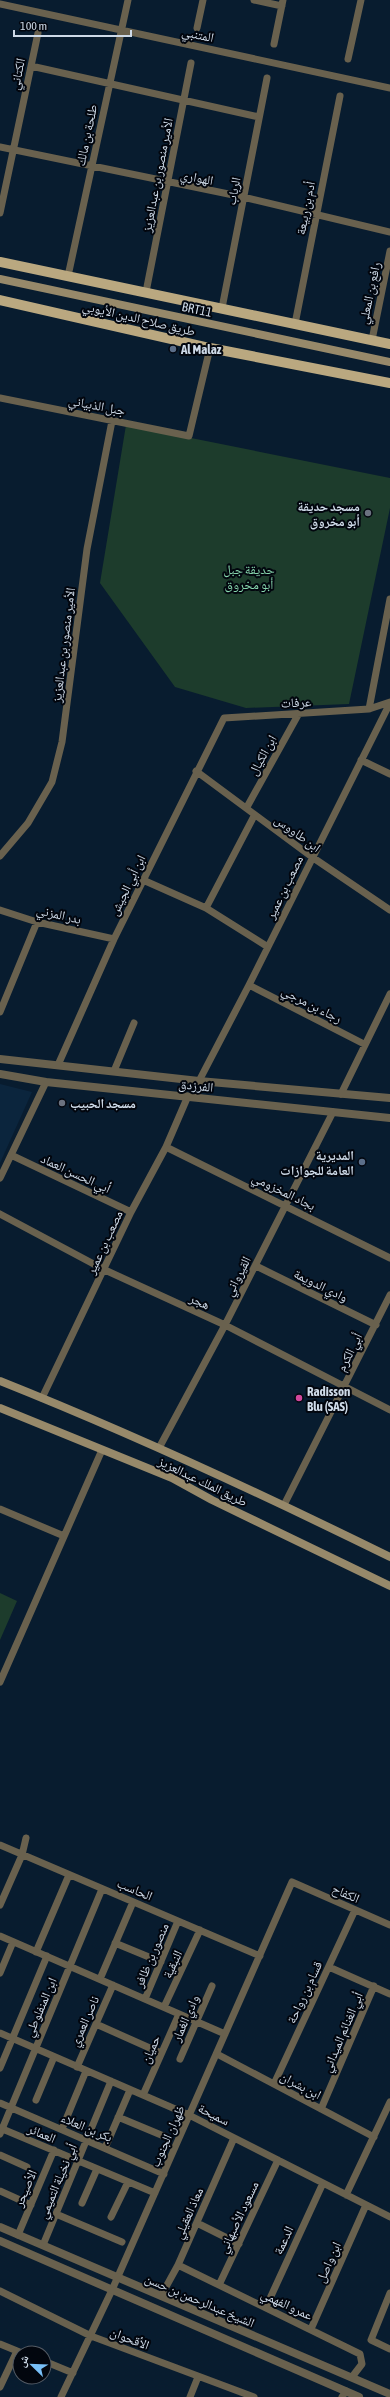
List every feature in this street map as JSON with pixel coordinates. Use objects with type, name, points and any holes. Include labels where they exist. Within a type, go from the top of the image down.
[{"type":"main road","name":"طريق صلاح الدين الأيوبي","points":[[0,262],[390,344]]},
{"type":"main road","name":"BRT11","points":[[0,279],[390,362]]},
{"type":"main road","name":"طريق صلاح الدين الأيوبي","points":[[0,300],[210,348],[390,383]]},
{"type":"main road","name":"طريق الملك عبدالعزيز","points":[[0,1381],[159,1448],[284,1505],[390,1557]]},
{"type":"main road","name":"طريق الملك عبدالعزيز","points":[[0,1408],[172,1478],[212,1500],[390,1586]]},
{"type":"street","name":"طلحة بن مالك","points":[[68,276],[128,0]]},
{"type":"street","points":[[197,28],[203,0]]},
{"type":"street","points":[[254,0],[282,3],[274,44]]},
{"type":"street","points":[[348,59],[361,0]]},
{"type":"street","name":"المتنبي","points":[[0,4],[390,88]]},
{"type":"street","name":"الكتاني","points":[[0,214],[38,33]]},
{"type":"street","name":"الأمير منصور بن عبدالعزيز","points":[[146,292],[191,63]]},
{"type":"street","points":[[31,66],[259,117]]},
{"type":"street","name":"الرباب","points":[[222,308],[267,78]]},
{"type":"street","name":"أدم بن ربيعة","points":[[295,324],[315,215],[340,96]]},
{"type":"street","name":"الهواري","points":[[0,147],[244,198],[390,232]]},
{"type":"street","name":"رافع بن المعلي","points":[[372,340],[390,251]]},
{"type":"street","name":"جبل الذبياني","points":[[0,398],[189,436],[210,348]]},
{"type":"street","name":"الأمير منصور بن عبدالعزيز","points":[[0,856],[28,823],[52,782],[59,755],[71,685],[87,549],[112,421]]},
{"type":"street","points":[[368,709],[390,599]]},
{"type":"street","points":[[382,636],[390,637]]},
{"type":"street","name":"عرفات","points":[[224,718],[298,715],[368,709],[390,702]]},
{"type":"street","name":"مصعب بن عمير","points":[[199,1080],[268,947],[390,702]]},
{"type":"street","name":"ابن الكيال","points":[[247,807],[298,715]]},
{"type":"street","name":"ابن أبي الجيش","points":[[58,1066],[114,939],[196,771],[224,718]]},
{"type":"street","points":[[361,760],[390,774]]},
{"type":"street","name":"ابن طاووس","points":[[196,771],[247,807],[254,816],[312,858],[390,910]]},
{"type":"street","points":[[206,908],[254,816]]},
{"type":"street","points":[[143,880],[206,908],[268,947]]},
{"type":"street","name":"بدر المزني","points":[[0,910],[38,922],[114,939]]},
{"type":"street","points":[[0,1012],[38,922]]},
{"type":"street","name":"رجاء بن مرجي","points":[[249,984],[364,1044]]},
{"type":"street","points":[[341,1094],[364,1044],[390,994]]},
{"type":"street","points":[[114,1071],[134,1023]]},
{"type":"street","name":"الفرزدق","points":[[0,1059],[390,1098]]},
{"type":"street","name":"الفرزدق","points":[[0,1074],[46,1082],[390,1118]]},
{"type":"street","points":[[0,1178],[46,1082]]},
{"type":"street","name":"مصعب بن عمير","points":[[42,1398],[105,1270],[131,1212],[166,1147],[188,1096]]},
{"type":"street","name":"القيرواني","points":[[159,1448],[256,1266],[333,1112]]},
{"type":"street","name":"بجاد المخزومي","points":[[166,1147],[286,1205],[390,1258]]},
{"type":"street","name":"أبي الحسن العماد","points":[[11,1155],[131,1212]]},
{"type":"street","name":"هجر","points":[[0,1214],[105,1270],[225,1325],[390,1410]]},
{"type":"street","name":"وادي الدويمة","points":[[256,1266],[376,1325]]},
{"type":"street","name":"أبي الكرم","points":[[284,1505],[345,1387],[390,1295]]},
{"type":"street","points":[[0,1682],[102,1450]]},
{"type":"street","points":[[0,1509],[64,1536]]},
{"type":"street","points":[[0,1905],[22,1854],[26,1838]]},
{"type":"street","name":"الحاسب","points":[[0,1845],[260,1956]]},
{"type":"street","points":[[36,1952],[69,1875]]},
{"type":"street","name":"الكفاح","points":[[292,1882],[390,1925]]},
{"type":"street","name":"ظهران الجنوب","points":[[61,2397],[118,2278],[292,1882]]},
{"type":"street","name":"ابن المنفلوطي","points":[[1,2130],[102,1889]]},
{"type":"street","name":"ناصر العمري","points":[[100,1979],[133,1902]]},
{"type":"street","name":"قسام بن رواحة","points":[[274,2084],[356,1910]]},
{"type":"street","name":"منصور بن ظافر","points":[[145,1999],[178,1921]]},
{"type":"street","name":"النبقية","points":[[164,2007],[200,1930]]},
{"type":"street","points":[[0,1936],[226,2034]]},
{"type":"street","points":[[0,1973],[13,1942]]},
{"type":"street","points":[[115,1943],[161,1962]]},
{"type":"street","points":[[0,2068],[47,1956]]},
{"type":"street","points":[[329,1967],[390,1994]]},
{"type":"street","name":"ناصر العمري","points":[[77,2067],[113,1985]]},
{"type":"street","name":"وادي الغمار","points":[[180,2059],[212,1986]]},
{"type":"street","name":"أبي الغنائم الميداني","points":[[321,2110],[374,1986]]},
{"type":"street","name":"حميان","points":[[143,2095],[179,2014]]},
{"type":"street","points":[[96,2024],[161,2053]]},
{"type":"street","name":"سميحة","points":[[0,2033],[190,2115],[390,2217]]},
{"type":"street","name":"ابن بشران","points":[[217,2054],[374,2137]]},
{"type":"street","points":[[36,2100],[54,2057]]},
{"type":"street","points":[[62,2129],[86,2071]]},
{"type":"street","name":"أبي نخيلة التميمي","points":[[43,2245],[111,2082]]},
{"type":"street","points":[[105,2148],[130,2090]]},
{"type":"street","points":[[346,2195],[390,2102]]},
{"type":"street","name":"بكر بن العلاء","points":[[0,2103],[164,2174]]},
{"type":"street","points":[[118,2117],[166,2137]]},
{"type":"street","name":"العمائر","points":[[1,2130],[54,2150],[155,2193]]},
{"type":"street","name":"معاذ العقيلي","points":[[161,2296],[178,2265],[234,2138]]},
{"type":"street","name":"الأصيحر","points":[[18,2235],[54,2150]]},
{"type":"street","points":[[0,2155],[27,2167]]},
{"type":"street","name":"مسعود الأصبهاني","points":[[219,2285],[278,2160]]},
{"type":"street","points":[[82,2203],[97,2169]]},
{"type":"street","points":[[111,2217],[128,2182]]},
{"type":"street","name":"الدعمة","points":[[266,2307],[323,2183]]},
{"type":"street","points":[[0,2191],[31,2205]]},
{"type":"street","name":"ابن واصل","points":[[311,2328],[366,2205]]},
{"type":"street","points":[[56,2214],[122,2242]]},
{"type":"street","points":[[197,2223],[239,2244]]},
{"type":"street","name":"الشيخ عبدالرحمن بن حسن","points":[[0,2227],[390,2394]]},
{"type":"street","name":"الشيخ عبدالرحمن بن حسن","points":[[0,2241],[235,2344],[344,2394],[359,2397]]},
{"type":"street","name":"عمرو الفهمي","points":[[178,2265],[311,2328],[360,2354],[362,2364],[352,2377]]},
{"type":"street","name":"الأقحوان","points":[[0,2291],[91,2336],[198,2377],[234,2394],[254,2397]]},
{"type":"street","points":[[390,2293],[371,2340],[390,2350]]},
{"type":"street","points":[[208,2332],[215,2333],[219,2330],[219,2323],[213,2319]]},
{"type":"street","points":[[235,2344],[230,2340],[229,2333],[234,2329],[242,2331]]},
{"type":"street","points":[[0,2344],[12,2349]]},
{"type":"street","points":[[52,2364],[73,2373]]},
{"type":"street","points":[[0,2387],[12,2366]]},
{"type":"street","points":[[190,2397],[198,2377]]},
{"type":"shaded area","points":[[0,1084],[32,1092],[0,1163]]},
{"type":"green space","name":"حديقة جبل أبو مخروق","points":[[126,425],[390,478],[390,508],[349,704],[246,708],[175,687],[100,583]]},
{"type":"green space","points":[[0,1593],[17,1601],[0,1640]]},
{"type":"place","name":"Al Malaz","points":[[173,349]]},
{"type":"place","name":"مسجد حديقة أبو مخروق","points":[[368,513]]},
{"type":"place","name":"مسجد الحبيب","points":[[62,1103]]},
{"type":"place","name":"المديرية العامة للجوازات","points":[[362,1162]]},
{"type":"place","name":"Radisson Blu (SAS)","points":[[299,1398]]}]
